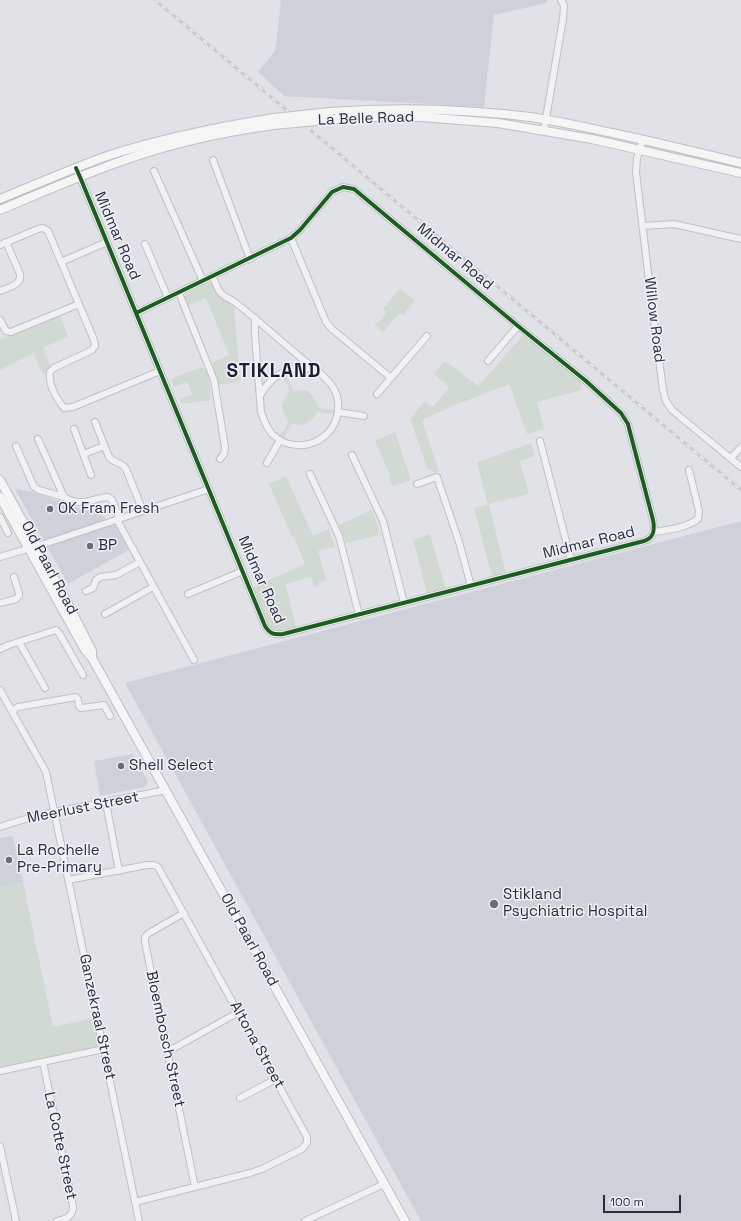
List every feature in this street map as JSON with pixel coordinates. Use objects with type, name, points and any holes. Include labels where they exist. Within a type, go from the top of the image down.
[{"type":"main road","name":"La Belle Road","points":[[0,210],[117,162],[198,140],[274,122],[330,112],[376,109],[472,111],[545,119],[741,163]]},
{"type":"main road","name":"La Belle Road","points":[[0,199],[76,168],[110,156],[157,141],[210,129],[274,122],[390,116],[483,121],[544,130],[741,173]]},
{"type":"main road","points":[[76,168],[85,169],[107,162],[117,162]]},
{"type":"main road","points":[[36,184],[55,182],[71,175],[80,177]]},
{"type":"main road","name":"Old Paarl Road","points":[[0,480],[33,547]]},
{"type":"main road","name":"Old Paarl Road","points":[[0,497],[68,603],[92,651],[92,658],[405,1221]]},
{"type":"street","points":[[544,130],[563,19],[564,6],[561,0]]},
{"type":"street","name":"Willow Road","points":[[643,140],[637,158],[636,172],[653,314],[663,390],[666,401],[672,410],[741,467]]},
{"type":"street","points":[[213,160],[250,259]]},
{"type":"street","name":"Midmar Road","points":[[76,168],[136,314],[243,571],[265,626],[272,634],[283,634],[359,615],[647,540],[654,532],[653,520],[630,432],[621,413],[586,381],[354,189],[343,187],[332,192],[300,230],[291,238],[136,314]]},
{"type":"street","points":[[154,171],[203,281]]},
{"type":"street","points":[[642,226],[674,224],[741,239]]},
{"type":"street","points":[[0,291],[17,284],[20,279],[20,274],[3,243],[38,229],[45,229],[48,231],[94,340],[95,346],[90,352],[54,368],[50,372],[49,379],[59,401],[64,408],[73,407],[160,371]]},
{"type":"street","points":[[291,238],[326,322],[332,329],[391,378]]},
{"type":"street","points":[[61,262],[107,242]]},
{"type":"street","points":[[145,244],[168,298]]},
{"type":"street","points":[[213,277],[220,293],[232,299],[255,318],[314,368],[335,390],[338,400],[336,421],[329,432],[316,442],[302,446],[290,444],[280,440],[271,433],[265,424],[261,412],[255,318]]},
{"type":"street","points":[[179,293],[214,380],[225,447],[224,454],[220,459]]},
{"type":"street","points":[[0,320],[6,331],[11,332],[79,304]]},
{"type":"street","points":[[488,361],[518,326]]},
{"type":"street","points":[[377,394],[426,336]]},
{"type":"street","points":[[261,394],[265,386],[278,375],[295,368],[314,368]]},
{"type":"street","points":[[338,412],[364,416]]},
{"type":"street","points":[[95,422],[110,459],[122,464],[126,469],[143,511]]},
{"type":"street","points":[[74,430],[91,474]]},
{"type":"street","points":[[38,440],[64,497]]},
{"type":"street","points":[[267,463],[280,440]]},
{"type":"street","points":[[540,441],[571,560]]},
{"type":"street","points":[[16,446],[34,487],[39,490],[81,503],[108,497],[112,500],[119,519],[140,562],[194,660]]},
{"type":"street","points":[[84,454],[104,446]]},
{"type":"street","points":[[731,458],[741,447]]},
{"type":"street","points":[[352,455],[383,522],[404,603]]},
{"type":"street","points":[[654,532],[671,529],[691,523],[698,519],[699,511],[689,470]]},
{"type":"street","points":[[310,474],[339,536],[359,615]]},
{"type":"street","points":[[417,484],[437,477],[459,542],[471,586]]},
{"type":"street","points":[[0,557],[209,489]]},
{"type":"street","points":[[0,518],[8,533]]},
{"type":"street","points":[[86,591],[93,588],[96,580],[100,577],[106,575],[116,575],[140,562]]},
{"type":"street","points":[[188,594],[243,571]]},
{"type":"street","points":[[0,603],[16,599],[19,596],[14,577]]},
{"type":"street","points":[[105,614],[154,587]]},
{"type":"street","points":[[0,649],[54,630],[57,631],[83,675]]},
{"type":"street","points":[[19,642],[45,688]]},
{"type":"street","name":"Ganzekraal Street","points":[[0,690],[45,769],[139,1221]]},
{"type":"street","points":[[12,711],[18,707],[75,698],[78,699],[79,706],[81,708],[101,704],[104,705],[110,716]]},
{"type":"street","name":"Meerlust Street","points":[[0,827],[55,812],[166,790]]},
{"type":"street","points":[[106,802],[119,871]]},
{"type":"street","name":"Altona Street","points":[[68,880],[150,865],[157,867],[184,913],[306,1135],[307,1143],[304,1148],[257,1171],[135,1202]]},
{"type":"street","name":"Bloembosch Street","points":[[184,913],[151,931],[145,940],[195,1187]]},
{"type":"street","points":[[167,1052],[239,1012]]},
{"type":"street","points":[[0,1071],[104,1049]]},
{"type":"street","name":"La Cotte Street","points":[[43,1062],[73,1206],[69,1217],[57,1221]]},
{"type":"street","points":[[240,1098],[276,1079]]},
{"type":"street","points":[[0,1146],[16,1221]]},
{"type":"street","points":[[305,1221],[384,1184]]},
{"type":"shaded area","points":[[277,0],[547,0],[546,3],[494,15],[484,107],[284,96],[258,72],[275,51],[281,1]]},
{"type":"shaded area","points":[[208,283],[212,283],[234,303],[240,382],[218,385],[213,362],[229,355],[206,298],[187,306],[184,298],[187,293]]},
{"type":"shaded area","points":[[400,288],[415,301],[403,315],[400,313],[383,332],[375,326],[386,313],[383,309]]},
{"type":"shaded area","points":[[59,314],[68,336],[43,348],[51,367],[47,373],[43,375],[33,353],[0,370],[0,340],[10,334]]},
{"type":"shaded area","points":[[524,334],[582,383],[581,390],[537,402],[544,429],[527,434],[509,384],[422,420],[439,472],[434,473],[430,469],[428,470],[410,419],[425,401],[433,407],[449,387],[434,374],[445,361],[478,386]]},
{"type":"shaded area","points":[[202,367],[209,378],[211,400],[182,404],[179,399],[192,394],[187,382],[174,387],[171,379]]},
{"type":"shaded area","points":[[287,373],[286,376],[294,391],[307,391],[312,395],[318,407],[322,409],[337,410],[336,414],[319,412],[305,424],[291,425],[286,434],[285,440],[278,436],[288,423],[282,407],[289,389],[283,378],[280,377]]},
{"type":"shaded area","points":[[395,432],[411,480],[392,486],[389,477],[390,475],[375,441]]},
{"type":"shaded area","points":[[531,443],[534,456],[520,461],[529,494],[488,504],[477,462]]},
{"type":"shaded area","points":[[286,476],[313,536],[329,529],[335,547],[318,551],[327,581],[319,583],[318,586],[314,587],[311,577],[286,584],[296,628],[277,632],[268,624],[253,589],[254,587],[305,564],[269,484]]},
{"type":"shaded area","points":[[15,489],[32,492],[104,516],[106,522],[117,519],[132,548],[68,584]]},
{"type":"shaded area","points":[[489,504],[506,574],[492,577],[474,508]]},
{"type":"shaded area","points":[[371,510],[377,523],[380,535],[346,543],[339,525]]},
{"type":"shaded area","name":"Stikland Psychiatric Hospital","points":[[741,521],[741,1221],[421,1221],[125,683]]},
{"type":"shaded area","points":[[430,534],[446,589],[427,594],[413,540]]},
{"type":"shaded area","points":[[133,754],[148,781],[145,787],[100,796],[94,761]]},
{"type":"shaded area","name":"La Rochelle Pre-Primary","points":[[13,836],[23,882],[0,887],[0,838]]},
{"type":"shaded area","points":[[23,882],[53,1027],[94,1018],[98,1044],[94,1049],[0,1068],[0,887]]},
{"type":"railway","points":[[155,0],[741,490]]},
{"type":"cycle path","points":[[76,168],[265,626],[269,631],[275,634],[283,634],[644,541],[652,536],[654,527],[653,520],[628,424],[621,413],[586,381],[354,189],[343,187],[332,192],[300,230],[291,238],[136,313]]},
{"type":"place","name":"OK Fram Fresh","points":[[50,509]]},
{"type":"place","name":"BP","points":[[90,546]]},
{"type":"place","name":"Shell Select","points":[[121,766]]},
{"type":"place","name":"La Rochelle Pre-Primary","points":[[9,860]]},
{"type":"place","name":"Stikland Psychiatric Hospital","points":[[494,904]]},
{"type":"district","name":"STIKLAND","points":[[274,372]]}]
